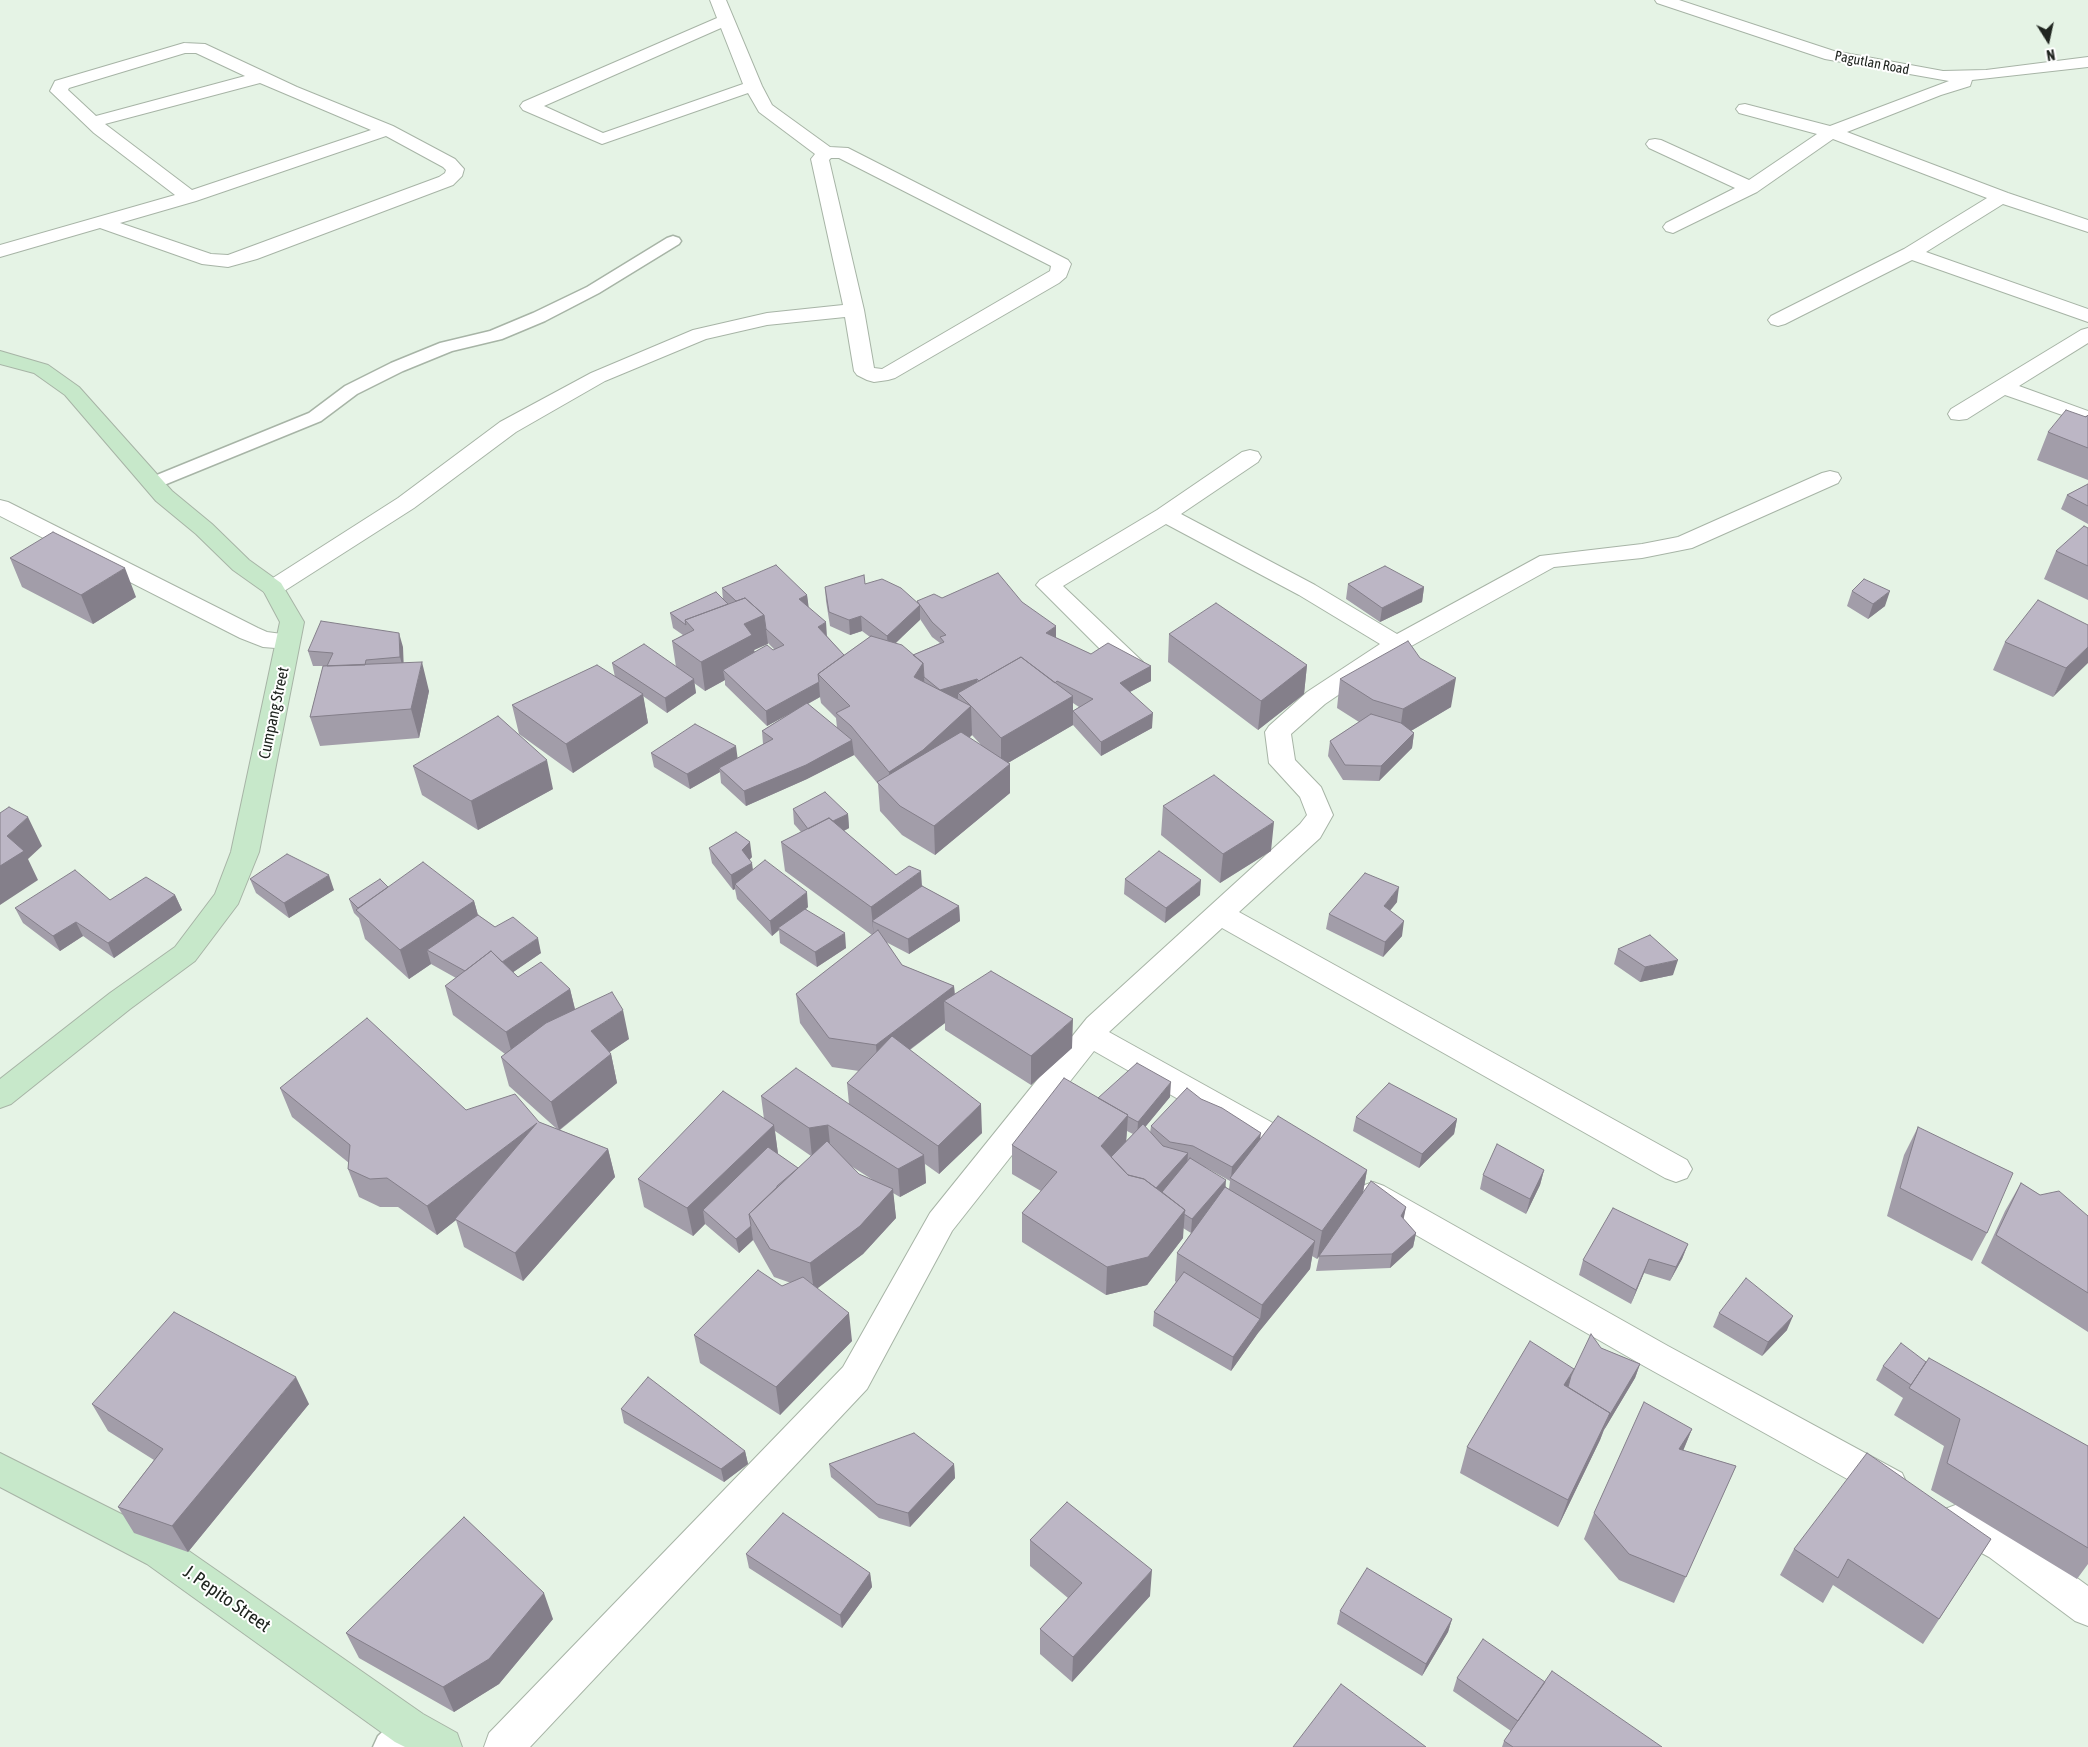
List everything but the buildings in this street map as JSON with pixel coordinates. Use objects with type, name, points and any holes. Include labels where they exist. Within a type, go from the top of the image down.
[{"type":"street","points":[[718,0],[753,86],[765,108],[826,152],[842,152],[1061,264],[1058,273],[1052,279],[888,374],[874,376],[864,371],[854,310],[820,158],[826,152]]},
{"type":"street","name":"Pagutlan Road","points":[[1663,0],[1830,56],[1943,76],[1986,75],[2088,62]]},
{"type":"street","points":[[726,20],[529,106],[602,139],[753,86]]},
{"type":"street","points":[[100,222],[209,260],[228,261],[250,255],[446,181],[453,176],[455,169],[449,163],[386,130],[199,48],[184,48],[61,85],[59,91],[92,122],[189,197]]},
{"type":"street","points":[[1674,227],[1750,188],[1831,132],[1935,91],[1986,75]]},
{"type":"street","points":[[92,122],[262,77]]},
{"type":"street","points":[[1745,109],[1831,132],[2001,198],[2088,226]]},
{"type":"street","points":[[0,251],[189,197],[386,130]]},
{"type":"street","points":[[1655,144],[1750,188]]},
{"type":"street","points":[[1778,320],[1911,253],[2001,198]]},
{"type":"street","points":[[1911,253],[2088,316]]},
{"type":"street","points":[[273,588],[406,503],[508,427],[598,377],[700,334],[767,318],[854,310]]},
{"type":"street","points":[[1959,414],[2088,334]]},
{"type":"street","name":"Cumpang Street","points":[[0,357],[41,369],[72,391],[164,496],[204,529],[242,565],[273,588],[292,622],[245,852],[228,897],[184,954],[120,1001],[0,1096]]},
{"type":"street","points":[[2003,387],[2088,418]]},
{"type":"street","points":[[1142,676],[1048,586],[1165,516],[1250,457]]},
{"type":"street","points":[[503,1747],[855,1378],[941,1222],[1097,1026],[1310,831],[1320,814],[1312,793],[1282,763],[1278,732],[1316,698],[1397,644],[1548,561],[1642,552],[1684,543],[1830,478]]},
{"type":"street","points":[[0,507],[249,633],[263,638],[288,641]]},
{"type":"street","points":[[1165,516],[1307,590],[1397,644]]},
{"type":"street","points":[[1219,914],[1676,1169]]},
{"type":"street","points":[[1090,1035],[1656,1356],[2002,1545],[2088,1608]]},
{"type":"street","name":"J. Pepito Street","points":[[0,1469],[160,1552],[399,1738],[443,1747]]},
{"type":"lane","points":[[153,483],[315,417],[351,390],[397,367],[446,347],[496,335],[539,317],[593,290],[673,241]]}]
